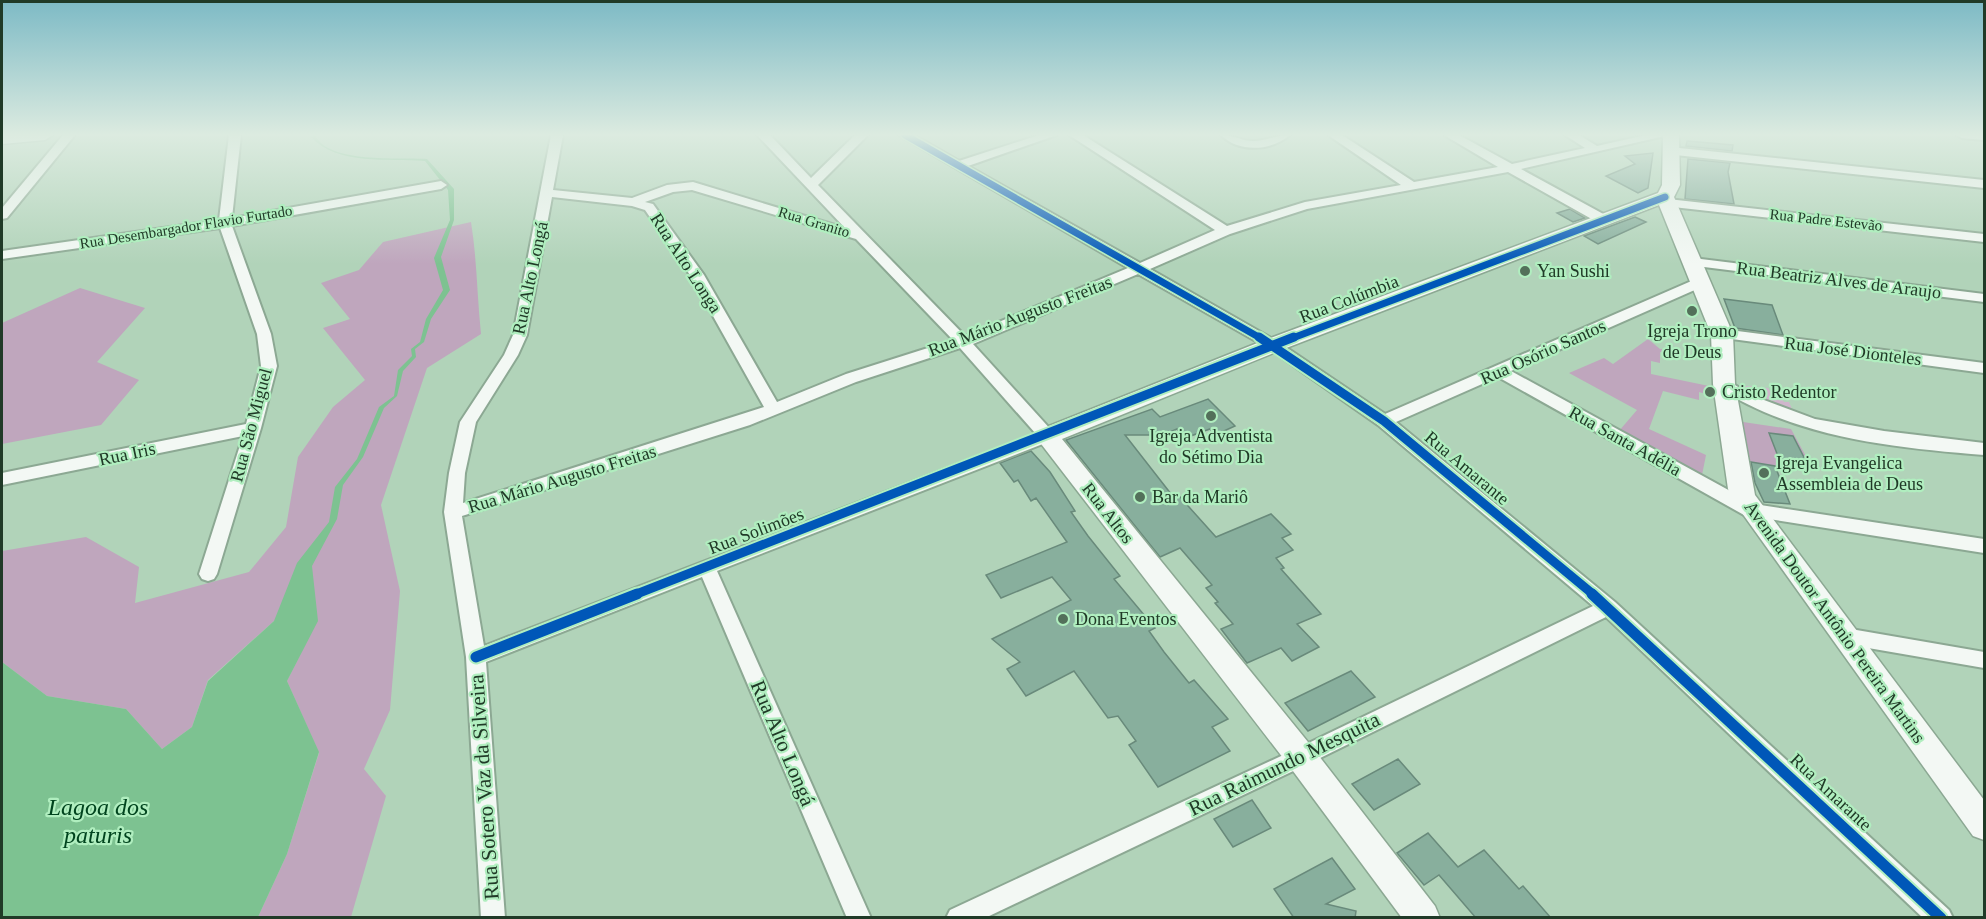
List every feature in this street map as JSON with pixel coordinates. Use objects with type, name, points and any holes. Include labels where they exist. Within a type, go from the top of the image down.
[{"type":"street","points":[[2,215],[33,178]]},
{"type":"street","name":"Rua São Miguel","points":[[208,574],[267,380],[268,350],[225,223],[230,178]]},
{"type":"street","name":"Rua Alto Longá","points":[[476,657],[453,512],[457,472],[468,422],[511,355],[520,335],[550,178]]},
{"type":"street","name":"Rua Altos","points":[[804,178],[963,342],[1047,436],[1300,757],[1423,918]]},
{"type":"street","points":[[811,185],[818,178]]},
{"type":"street","name":"Rua Amarante","points":[[981,178],[1138,270],[1273,345],[1384,421],[1608,607],[1941,918]]},
{"type":"street","points":[[1142,178],[1225,231]]},
{"type":"street","points":[[1399,178],[1410,185]]},
{"type":"street","name":"Rua Mário Augusto Freitas","points":[[453,512],[703,435],[774,410],[851,378],[963,342],[1138,270],[1225,231],[1305,207],[1452,178]]},
{"type":"street","points":[[1528,178],[1602,219]]},
{"type":"street","points":[[1666,200],[1671,185],[1670,178]]},
{"type":"street","name":"Rua Mário Augusto Freitas","points":[[1943,178],[1984,184]]},
{"type":"street","name":"Rua Desembargador Flavio Furtado","points":[[2,255],[225,223],[441,185]]},
{"type":"street","name":"Rua Granito","points":[[633,202],[671,188],[693,186],[858,235]]},
{"type":"street","name":"Rua Alto Longa","points":[[547,193],[633,202],[649,207],[698,275],[774,410]]},
{"type":"street","name":"Rua Colúmbia","points":[[1047,436],[1273,345],[1602,219],[1666,200]]},
{"type":"street","name":"Rua Padre Estevão","points":[[1666,200],[1984,238]]},
{"type":"street","name":"Avenida Doutor Antônio Pereira Martins","points":[[1666,200],[1722,334],[1724,384],[1740,489],[1750,510],[1845,636],[1973,794],[1984,825]]},
{"type":"street","name":"Rua Beatriz Alves de Araujo","points":[[1697,272],[1984,298]]},
{"type":"street","name":"Rua Osório Santos","points":[[1384,421],[1499,371],[1697,272]]},
{"type":"street","name":"Rua José Dionteles","points":[[1722,334],[1984,369]]},
{"type":"street","name":"Rua Santa Adélia","points":[[1499,371],[1750,510]]},
{"type":"street","points":[[1724,384],[1755,405],[1815,425],[1984,449]]},
{"type":"street","name":"Rua Iris","points":[[2,479],[253,428]]},
{"type":"street","name":"Rua Solimões","points":[[476,657],[1047,436]]},
{"type":"street","points":[[1750,510],[1984,546]]},
{"type":"street","name":"Rua Alto Longá","points":[[707,568],[858,918]]},
{"type":"street","name":"Rua Raimundo Mesquita","points":[[958,918],[1300,757],[1608,607]]},
{"type":"street","points":[[1845,636],[1984,660]]},
{"type":"street","name":"Rua Sotero Vaz da Silveira","points":[[476,657],[492,918]]},
{"type":"shaded area","points":[[471,222],[481,334],[427,368],[381,505],[400,591],[390,710],[364,769],[386,796],[351,917],[258,917],[287,854],[319,753],[287,681],[317,621],[274,621],[208,680],[192,727],[162,749],[126,709],[47,696],[2,662],[2,551],[86,537],[139,567],[135,603],[249,572],[286,527],[298,457],[333,407],[365,380],[323,328],[350,319],[321,283],[359,270],[383,242]]},
{"type":"shaded area","points":[[80,288],[145,308],[97,362],[139,380],[101,425],[2,444],[2,323]]},
{"type":"shaded area","points":[[1648,339],[1660,349],[1665,349],[1665,353],[1660,352],[1660,363],[1651,361],[1651,374],[1709,386],[1712,396],[1699,392],[1699,400],[1663,391],[1649,429],[1706,455],[1702,475],[1619,431],[1637,410],[1569,373],[1604,358],[1613,364]]},
{"type":"shaded area","points":[[1738,385],[1768,388],[1770,391],[1778,392],[1784,402],[1789,402],[1795,416],[1757,402]]},
{"type":"shaded area","points":[[1743,422],[1791,429],[1814,471],[1750,462]]},
{"type":"water","name":"Lagoa dos paturis","points":[[438,178],[444,178],[454,189],[454,220],[441,257],[450,290],[431,319],[424,342],[415,349],[416,357],[403,371],[397,396],[384,408],[363,457],[343,485],[337,519],[312,566],[318,621],[287,681],[319,752],[287,854],[258,917],[2,917],[2,662],[47,696],[126,709],[162,749],[192,727],[208,681],[274,621],[297,563],[329,522],[335,487],[357,459],[379,407],[394,396],[398,370],[412,356],[411,349],[420,342],[426,319],[443,290],[434,258],[450,220],[448,190]]},
{"type":"building","points":[[1610,178],[1649,178],[1648,188],[1638,193]]},
{"type":"building","points":[[1687,178],[1729,178],[1734,204],[1685,199]]},
{"type":"building","points":[[1570,209],[1585,218],[1573,222],[1557,213]]},
{"type":"building","points":[[1635,217],[1646,222],[1598,244],[1584,236]]},
{"type":"building","points":[[1724,299],[1772,305],[1783,335],[1735,328]]},
{"type":"building","points":[[1208,399],[1235,426],[1215,435],[1210,429],[1185,438],[1177,429],[1163,435],[1125,435],[1175,499],[1180,497],[1216,537],[1271,514],[1291,534],[1282,538],[1293,550],[1276,558],[1284,568],[1281,569],[1321,614],[1297,624],[1319,647],[1292,661],[1281,648],[1247,663],[1221,629],[1233,624],[1215,603],[1218,602],[1206,588],[1212,585],[1180,548],[1160,557],[1066,440],[1152,409],[1160,417]]},
{"type":"building","points":[[1769,433],[1793,436],[1810,469],[1781,464]]},
{"type":"building","points":[[1031,451],[1050,472],[1075,511],[1071,512],[1120,576],[1114,579],[1155,628],[1149,631],[1164,652],[1189,683],[1194,680],[1228,719],[1212,727],[1230,751],[1158,787],[1129,745],[1136,741],[1118,716],[1108,718],[1074,671],[1026,696],[1007,669],[1020,662],[992,639],[1071,600],[1052,577],[1001,598],[986,575],[1067,542],[1036,498],[1031,501],[1018,480],[1014,482],[1000,463]]},
{"type":"building","points":[[1751,462],[1775,466],[1790,504],[1764,502],[1755,483]]},
{"type":"building","points":[[1351,671],[1375,697],[1308,731],[1285,703]]},
{"type":"building","points":[[1398,759],[1420,784],[1374,810],[1352,784]]},
{"type":"building","points":[[1252,800],[1271,828],[1233,847],[1214,819]]},
{"type":"building","points":[[1428,833],[1458,867],[1484,850],[1519,889],[1523,886],[1551,918],[1476,918],[1439,875],[1424,885],[1397,853]]},
{"type":"building","points":[[1332,858],[1355,889],[1326,904],[1356,911],[1355,918],[1294,918],[1274,889]]},
{"type":"cycle path","points":[[980,178],[1273,345],[1384,421],[1608,607],[1941,918]]},
{"type":"cycle path","points":[[476,657],[1273,345],[1665,197]]},
{"type":"place","name":"Yan Sushi","points":[[1525,271]]},
{"type":"place","name":"Igreja Trono de Deus","points":[[1692,311]]},
{"type":"place","name":"Cristo Redentor","points":[[1710,392]]},
{"type":"place","name":"Igreja Adventista do Sétimo Dia","points":[[1211,416]]},
{"type":"place","name":"Igreja Evangelica Assembleia de Deus","points":[[1764,473]]},
{"type":"place","name":"Bar da Mariô","points":[[1140,497]]},
{"type":"place","name":"Dona Eventos","points":[[1063,619]]}]
